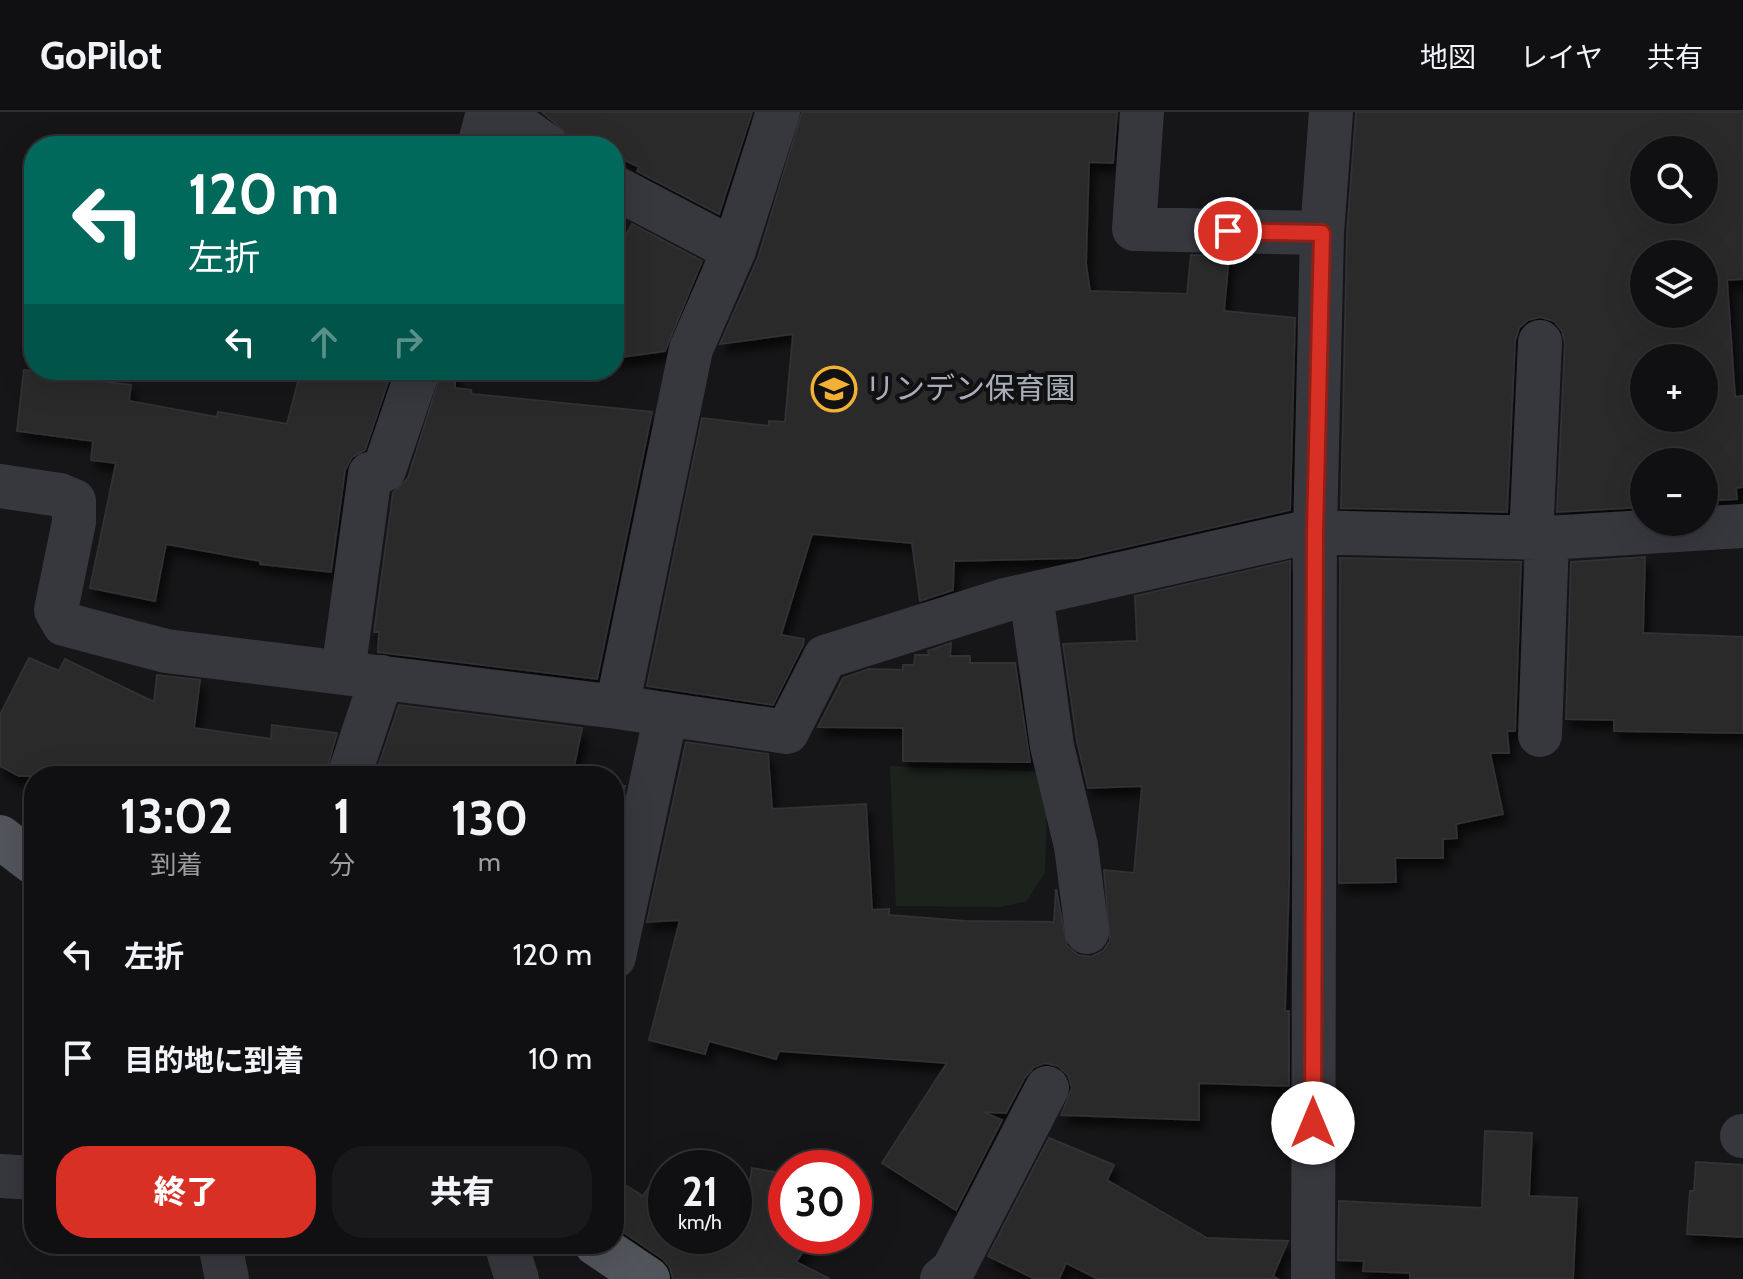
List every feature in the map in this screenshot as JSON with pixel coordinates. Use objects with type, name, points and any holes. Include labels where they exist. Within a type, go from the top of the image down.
[{"type":"main road","points":[[0,837],[24,855]]},
{"type":"main road","points":[[611,1254],[648,1279]]},
{"type":"street","points":[[482,136],[488,112]]},
{"type":"street","points":[[498,112],[533,136]]},
{"type":"street","points":[[617,707],[691,349],[734,250],[778,112]]},
{"type":"street","points":[[1142,112],[1134,229],[1322,233]]},
{"type":"street","points":[[1313,1279],[1315,532],[1322,233],[1331,112]]},
{"type":"street","points":[[624,192],[734,250]]},
{"type":"street","points":[[1540,342],[1540,735]]},
{"type":"street","points":[[350,766],[363,674],[370,474],[384,470],[415,380]]},
{"type":"street","points":[[0,486],[60,495],[74,501],[74,522],[56,610],[64,624],[166,651],[617,707],[787,732],[825,657],[1031,594],[1315,532],[1539,538],[1743,526]]},
{"type":"street","points":[[1031,594],[1052,746],[1076,846],[1087,932]]},
{"type":"street","points":[[624,910],[666,714]]},
{"type":"street","points":[[942,1279],[953,1270],[1047,1088]]},
{"type":"street","points":[[0,1176],[24,1177]]},
{"type":"street","points":[[222,1254],[227,1279]]},
{"type":"street","points":[[509,1254],[517,1279]]},
{"type":"shaded area","points":[[890,766],[1048,772],[1045,872],[1027,901],[1000,907],[896,906]]},
{"type":"building","points":[[542,112],[752,112],[719,214],[637,171],[639,167],[624,160],[624,136],[570,136]]},
{"type":"building","points":[[802,112],[1117,112],[1113,163],[1089,162],[1086,264],[1090,291],[1187,294],[1191,255],[1229,256],[1224,311],[1295,318],[1290,510],[1077,558],[954,561],[953,590],[920,601],[912,543],[812,534],[781,635],[804,639],[803,645],[773,705],[647,686],[702,418],[769,426],[769,421],[785,422],[793,334],[720,344],[758,258]]},
{"type":"building","points":[[1356,112],[1743,112],[1743,279],[1727,280],[1735,397],[1743,396],[1743,487],[1736,488],[1737,499],[1718,500],[1718,448],[1630,448],[1630,508],[1557,512],[1565,343],[1562,331],[1554,321],[1540,317],[1528,320],[1519,328],[1515,341],[1507,512],[1341,508],[1347,234]]},
{"type":"building","points":[[632,224],[702,261],[665,351],[624,357],[624,239]]},
{"type":"building","points":[[24,370],[24,380],[88,380],[131,385],[129,401],[217,417],[218,412],[287,424],[298,380],[389,380],[365,450],[352,457],[345,470],[331,572],[260,564],[260,561],[166,544],[155,601],[90,588],[116,463],[91,460],[93,441],[17,431]]},
{"type":"building","points":[[439,380],[455,380],[455,388],[471,390],[472,394],[652,412],[597,679],[378,652],[379,632],[374,632],[393,493],[408,478]]},
{"type":"building","points":[[1645,557],[1643,633],[1743,637],[1743,733],[1614,731],[1614,720],[1566,719],[1571,562]]},
{"type":"building","points":[[1340,558],[1521,562],[1515,731],[1507,731],[1509,753],[1490,753],[1503,814],[1456,824],[1457,838],[1443,839],[1443,858],[1395,858],[1396,882],[1339,883]]},
{"type":"building","points":[[1290,561],[1289,884],[1285,1011],[1289,1011],[1289,1086],[1199,1083],[1199,1120],[1061,1115],[1072,1088],[1068,1075],[1058,1066],[1045,1063],[1034,1067],[1025,1077],[1006,1113],[983,1112],[1002,1120],[956,1210],[882,1163],[947,1063],[779,1051],[776,1059],[709,1041],[705,1054],[649,1040],[680,920],[647,922],[686,742],[768,754],[772,809],[866,804],[872,910],[889,909],[889,915],[965,921],[1054,922],[1056,889],[1067,946],[1078,955],[1091,957],[1103,951],[1110,941],[1104,870],[1134,873],[1142,786],[1088,788],[1077,741],[1063,644],[1137,641],[1135,596]]},
{"type":"building","points":[[951,643],[950,656],[970,656],[970,663],[1015,663],[1030,762],[903,761],[903,728],[818,727],[843,678],[869,669],[903,670],[903,665],[914,665],[915,655],[929,655],[928,651]]},
{"type":"building","points":[[29,658],[59,671],[65,659],[154,702],[157,675],[200,680],[194,728],[271,739],[272,725],[337,733],[328,766],[24,766],[24,776],[19,776],[0,766],[0,715]]},
{"type":"building","points":[[399,705],[582,728],[574,766],[378,766]]},
{"type":"building","points":[[1485,1131],[1532,1133],[1529,1196],[1577,1198],[1573,1279],[1410,1279],[1410,1273],[1363,1271],[1364,1261],[1338,1260],[1339,1201],[1482,1208]]},
{"type":"building","points":[[1049,1138],[1114,1165],[1107,1180],[1207,1238],[1288,1241],[1273,1276],[1278,1279],[1098,1279],[1066,1263],[1059,1279],[1035,1279],[988,1256]]},
{"type":"building","points":[[1696,1162],[1743,1165],[1743,1237],[1687,1234]]},
{"type":"building","points":[[752,1168],[768,1171],[768,1254],[802,1254],[796,1262],[830,1279],[673,1279],[670,1267],[656,1254],[752,1254]]},
{"type":"building","points":[[624,1184],[643,1196],[648,1188],[648,1249],[624,1233]]},
{"type":"place","name":"リンデン保育園","points":[[834,389]]},
{"type":"route","points":[[1228,231],[1322,233],[1315,532],[1313,1123]]}]
